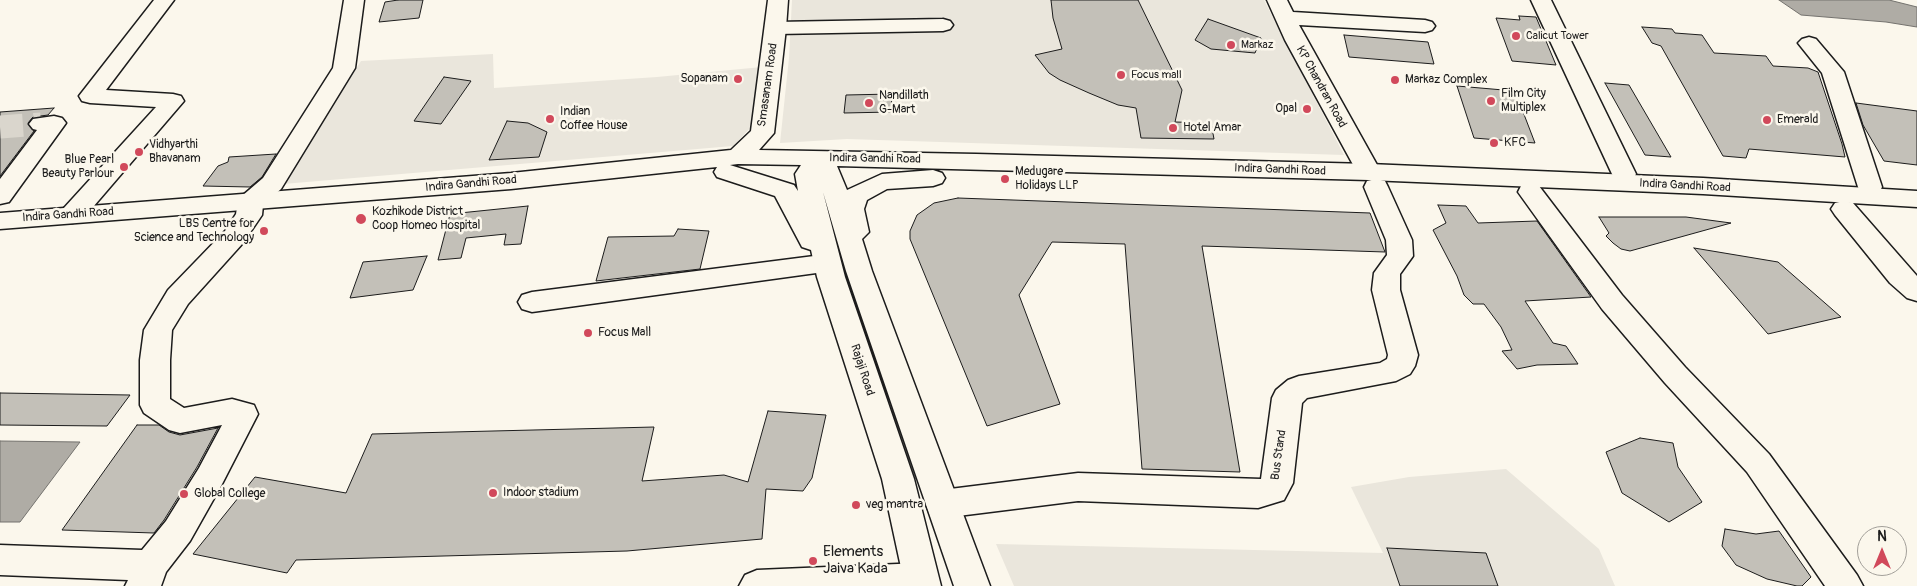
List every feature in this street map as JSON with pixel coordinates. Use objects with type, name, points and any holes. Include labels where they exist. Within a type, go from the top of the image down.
[{"type":"main road","points":[[72,215],[173,101],[90,96],[164,0]]},
{"type":"main road","points":[[0,560],[146,576],[178,531],[210,477],[242,414],[232,411],[180,421],[155,405],[155,360],[158,330],[178,297],[234,237],[250,209],[272,183],[344,68],[354,0]]},
{"type":"main road","points":[[1541,0],[1624,174]]},
{"type":"main road","name":"Smasanam Road","points":[[732,165],[762,133],[778,2]]},
{"type":"main road","points":[[1281,9],[1425,26]]},
{"type":"main road","name":"KP Chandran Road","points":[[1281,9],[1329,102],[1373,180]]},
{"type":"main road","points":[[776,28],[943,25]]},
{"type":"main road","points":[[1809,43],[1833,72],[1870,187]]},
{"type":"main road","points":[[0,196],[54,123],[41,124]]},
{"type":"main road","points":[[732,165],[786,191],[838,271],[942,504],[972,586]]},
{"type":"main road","name":"Indira Gandhi Road","points":[[0,221],[72,215],[250,209],[442,199],[655,177],[732,165],[819,169],[1373,180],[1578,187],[1708,194],[1752,190],[1917,199]]},
{"type":"main road","points":[[819,169],[838,271]]},
{"type":"main road","name":"Indira Gandhi Road","points":[[819,169],[933,178],[1373,180],[1530,192],[1578,187]]},
{"type":"main road","points":[[1578,187],[1624,174],[1917,190]]},
{"type":"main road","points":[[838,271],[856,234],[851,209],[856,195],[882,182],[933,178]]},
{"type":"main road","name":"Bus Stand","points":[[942,504],[1078,488],[1258,494],[1272,490],[1276,483],[1287,398],[1299,388],[1386,372],[1400,366],[1402,355],[1386,290],[1387,273],[1400,256],[1399,240],[1373,180]]},
{"type":"main road","points":[[1578,187],[1917,214]]},
{"type":"main road","points":[[1530,192],[1612,302],[1675,375],[1758,463],[1845,586]]},
{"type":"main road","name":"Indira Gandhi Road","points":[[0,236],[250,209]]},
{"type":"main road","points":[[1844,209],[1900,276],[1917,291]]},
{"type":"main road","points":[[532,302],[838,271]]},
{"type":"main road","name":"Rajaji Road","points":[[838,271],[898,479],[922,583]]},
{"type":"main road","points":[[757,586],[922,583]]},
{"type":"shaded area","points":[[792,0],[1264,0],[1344,155],[847,139],[780,143],[789,58]]},
{"type":"shaded area","points":[[1779,0],[1889,0],[1917,7],[1917,27],[1886,22],[1801,15]]},
{"type":"shaded area","points":[[493,54],[494,88],[657,77],[762,67],[756,122],[733,146],[283,184],[361,61]]},
{"type":"shaded area","points":[[0,441],[80,442],[20,522],[0,522]]},
{"type":"shaded area","points":[[1506,469],[1599,549],[1615,586],[1014,586],[996,544],[1383,553],[1351,487],[1409,477]]},
{"type":"building","points":[[423,0],[419,18],[379,22],[385,2]]},
{"type":"building","points":[[1051,0],[1138,0],[1182,90],[1175,122],[1211,123],[1214,139],[1141,138],[1136,108],[1118,105],[1060,80],[1049,73],[1035,55],[1062,49],[1053,18]]},
{"type":"building","points":[[1519,16],[1536,17],[1556,65],[1512,61],[1496,18],[1520,20]]},
{"type":"building","name":"Markaz","points":[[1208,19],[1261,38],[1255,53],[1211,49],[1195,40]]},
{"type":"building","points":[[1642,27],[1672,29],[1675,33],[1702,35],[1714,53],[1766,56],[1773,66],[1808,68],[1818,72],[1845,157],[1749,149],[1746,158],[1723,156],[1661,46],[1652,43]]},
{"type":"building","points":[[1344,35],[1428,42],[1434,64],[1349,57]]},
{"type":"building","points":[[444,77],[471,81],[441,124],[414,121]]},
{"type":"building","points":[[1605,83],[1629,85],[1671,157],[1645,155]]},
{"type":"building","points":[[1457,86],[1515,91],[1535,143],[1474,138]]},
{"type":"building","name":"Nandillath G-Mart","points":[[892,94],[891,112],[844,113],[846,95]]},
{"type":"building","points":[[1856,103],[1917,111],[1917,165],[1884,161],[1863,125]]},
{"type":"building","points":[[54,108],[48,115],[33,117],[28,123],[34,131],[0,176],[0,112]]},
{"type":"building","points":[[507,121],[528,123],[547,132],[539,157],[489,160]]},
{"type":"building","points":[[276,154],[262,177],[250,187],[203,186],[218,166],[228,162],[229,157]]},
{"type":"building","points":[[958,198],[1370,213],[1385,252],[1202,246],[1240,472],[1142,469],[1125,244],[1052,242],[1019,295],[1060,404],[987,426],[910,239],[910,231],[917,215],[934,203]]},
{"type":"building","points":[[1438,205],[1466,206],[1478,223],[1537,221],[1591,297],[1525,301],[1553,343],[1566,346],[1578,364],[1537,365],[1517,369],[1502,351],[1512,350],[1501,327],[1484,304],[1473,304],[1464,295],[1457,276],[1433,230],[1446,223]]},
{"type":"building","points":[[528,206],[521,244],[504,245],[506,234],[466,238],[461,258],[438,260],[450,214]]},
{"type":"building","points":[[1599,217],[1686,217],[1731,223],[1630,251],[1621,249],[1606,236],[1609,233]]},
{"type":"building","points":[[678,229],[709,231],[700,269],[596,281],[608,237],[674,236]]},
{"type":"building","points":[[1694,248],[1778,262],[1841,317],[1768,334]]},
{"type":"building","points":[[427,256],[413,290],[350,298],[363,262]]},
{"type":"building","points":[[0,393],[130,395],[107,426],[0,425]]},
{"type":"building","name":"Indoor stadium","points":[[768,411],[826,415],[812,478],[803,491],[766,489],[762,539],[627,551],[296,560],[287,573],[193,554],[255,477],[346,493],[372,434],[654,427],[642,481],[724,475],[748,482]]},
{"type":"building","points":[[137,425],[159,425],[169,432],[180,435],[218,428],[197,467],[154,533],[62,530]]},
{"type":"building","points":[[1640,438],[1673,443],[1678,467],[1702,502],[1669,522],[1622,493],[1606,452]]},
{"type":"building","points":[[1725,529],[1756,534],[1779,531],[1811,577],[1802,586],[1797,586],[1767,579],[1736,565],[1722,546]]},
{"type":"building","points":[[1387,548],[1486,553],[1498,586],[1400,586]]},
{"type":"tunnel","points":[[0,127],[41,124]]},
{"type":"place","name":"Calicut Tower","points":[[1516,36]]},
{"type":"place","name":"Markaz","points":[[1231,45]]},
{"type":"place","name":"Focus mall","points":[[1121,75]]},
{"type":"place","name":"Sopanam","points":[[738,79]]},
{"type":"place","name":"Markaz Complex","points":[[1395,80]]},
{"type":"place","name":"Film City Multiplex","points":[[1491,101]]},
{"type":"place","name":"Nandillath G-Mart","points":[[869,103]]},
{"type":"place","name":"Opal","points":[[1307,109]]},
{"type":"place","name":"Indian Coffee House","points":[[550,119]]},
{"type":"place","name":"Emerald","points":[[1767,120]]},
{"type":"place","name":"Hotel Amar","points":[[1173,128]]},
{"type":"place","name":"KFC","points":[[1494,143]]},
{"type":"place","name":"Vidhyarthi Bhavanam","points":[[139,152]]},
{"type":"place","name":"Blue Pearl Beauty Parlour","points":[[124,167]]},
{"type":"place","name":"Medugare Holidays LLP","points":[[1005,179]]},
{"type":"place","name":"Kozhikode District Coop Homeo Hospital","points":[[361,219]]},
{"type":"place","name":"LBS Centre for Science and Technology","points":[[264,231]]},
{"type":"place","name":"Focus Mall","points":[[588,333]]},
{"type":"place","name":"Indoor stadium","points":[[493,493]]},
{"type":"place","name":"Global College","points":[[184,494]]},
{"type":"place","name":"veg mantra","points":[[856,505]]},
{"type":"place","name":"Elements Jaiva Kada","points":[[813,561]]}]
